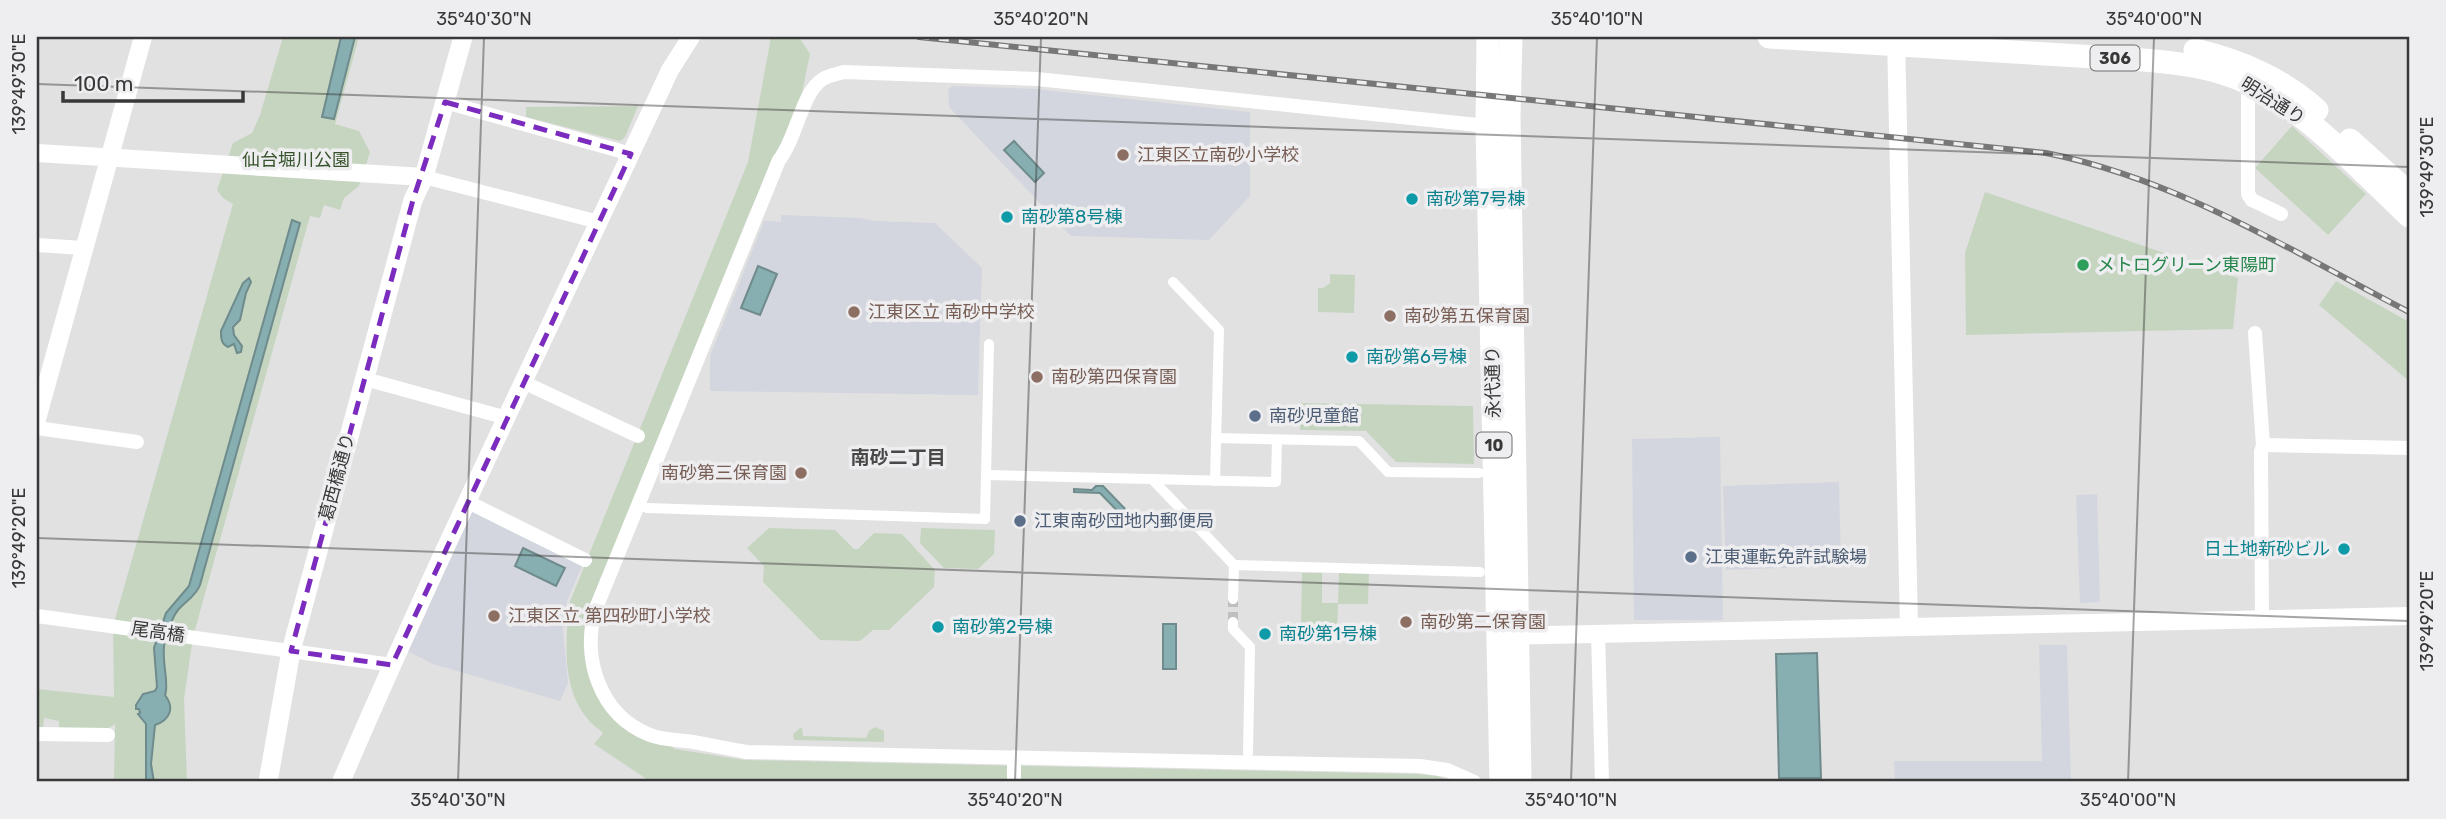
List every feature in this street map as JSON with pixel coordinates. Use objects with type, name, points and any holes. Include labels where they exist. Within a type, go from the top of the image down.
[{"type":"main road","name":"葛西橋通り","points":[[268,782],[297,651],[413,200],[424,177],[463,37]]},
{"type":"main road","name":"永代通り","points":[[1488,37],[1487,109],[1508,636],[1520,782]]},
{"type":"main road","name":"永代通り","points":[[1501,782],[1508,636],[1511,37]]},
{"type":"main road","name":"明治通り","points":[[1769,37],[1896,41],[2175,62],[2209,69],[2248,82],[2283,103],[2304,119],[2409,216]]},
{"type":"main road","name":"明治通り","points":[[1997,37],[2176,47],[2232,59],[2253,67],[2291,89],[2409,193]]},
{"type":"main road","name":"葛西橋通り","points":[[281,782],[297,651],[376,382],[424,206],[424,177]]},
{"type":"street","points":[[37,419],[143,37]]},
{"type":"street","points":[[341,782],[391,665],[523,382],[670,70],[691,37]]},
{"type":"street","points":[[1896,41],[1909,627]]},
{"type":"street","points":[[1474,782],[1447,770],[1420,766],[747,752],[652,735],[635,727],[608,702],[597,681],[591,660],[590,642],[596,608],[779,160],[786,151],[808,97],[821,79],[844,72],[1037,79],[1487,109]]},
{"type":"street","points":[[2248,82],[2248,194],[2252,200],[2281,214]]},
{"type":"street","points":[[445,102],[631,155]]},
{"type":"street","points":[[37,153],[424,177],[599,222]]},
{"type":"street","points":[[37,245],[83,248]]},
{"type":"street","points":[[1173,282],[1219,330],[1215,481]]},
{"type":"street","points":[[2255,333],[2263,445],[2262,619]]},
{"type":"street","points":[[647,508],[985,519],[989,344]]},
{"type":"street","points":[[376,382],[507,418]]},
{"type":"street","points":[[523,382],[638,436]]},
{"type":"street","points":[[37,428],[137,442]]},
{"type":"street","points":[[1216,438],[1359,442],[1388,472],[1479,473]]},
{"type":"street","points":[[986,475],[1276,482],[1278,440]]},
{"type":"street","points":[[2263,445],[2409,448]]},
{"type":"street","points":[[1152,479],[1234,565],[1480,572]]},
{"type":"street","points":[[468,502],[585,561]]},
{"type":"street","points":[[1233,599],[1234,565]]},
{"type":"street","name":"尾高橋","points":[[37,616],[391,665]]},
{"type":"street","points":[[1508,636],[2409,616]]},
{"type":"street","points":[[1233,622],[1233,629],[1250,648],[1248,753]]},
{"type":"street","points":[[1598,634],[1602,782]]},
{"type":"street","points":[[37,734],[108,735]]},
{"type":"street","points":[[1014,757],[1014,782]]},
{"type":"highlighted area","points":[[445,102],[631,154],[392,665],[291,651],[413,200]]},
{"type":"shaded area","name":"江東区立南砂小学校","points":[[952,86],[1036,89],[1250,112],[1250,196],[1209,240],[1071,236],[949,107],[948,90]]},
{"type":"shaded area","name":"江東区立 南砂中学校","points":[[781,215],[935,223],[982,268],[978,395],[710,391],[710,356],[764,221],[781,222]]},
{"type":"shaded area","points":[[1720,437],[1723,620],[1634,620],[1632,439]]},
{"type":"shaded area","points":[[1839,482],[1841,566],[1726,570],[1723,486]]},
{"type":"shaded area","points":[[2097,494],[2100,602],[2080,603],[2076,495]]},
{"type":"shaded area","name":"江東区立 第四砂町小学校","points":[[470,510],[583,564],[567,601],[563,630],[568,683],[560,701],[433,664],[407,651]]},
{"type":"shaded area","points":[[2039,645],[2067,645],[2071,782],[1895,782],[1894,761],[2042,761]]},
{"type":"green space","name":"仙台堀川公園","points":[[283,37],[359,37],[335,124],[359,131],[370,152],[359,186],[344,198],[340,210],[324,205],[320,218],[310,216],[193,637],[184,699],[187,782],[114,782],[115,724],[104,731],[59,729],[59,721],[44,718],[43,729],[37,729],[37,689],[114,697],[113,626],[233,204],[217,190],[233,143],[252,133],[260,115]]},
{"type":"green space","points":[[771,37],[799,37],[810,54],[802,93],[750,211],[591,605],[587,625],[608,702],[675,749],[744,760],[1417,774],[1437,776],[1454,782],[651,782],[594,744],[603,733],[579,706],[569,678],[569,604],[748,162]]},
{"type":"green space","points":[[638,106],[625,137],[620,141],[526,117],[526,107]]},
{"type":"green space","points":[[2292,126],[2366,194],[2328,235],[2255,168]]},
{"type":"green space","name":"メトログリーン東陽町","points":[[1985,192],[2238,278],[2233,329],[1966,335],[1965,253]]},
{"type":"green space","points":[[1330,274],[1355,275],[1354,313],[1318,312],[1318,288],[1330,283]]},
{"type":"green space","points":[[2336,281],[2409,322],[2409,381],[2319,305]]},
{"type":"green space","points":[[1300,403],[1473,406],[1474,464],[1396,462],[1366,431],[1300,430]]},
{"type":"green space","points":[[769,528],[835,530],[854,549],[858,549],[874,533],[902,534],[935,570],[934,587],[889,630],[873,630],[860,641],[820,640],[763,582],[764,566],[747,548]]},
{"type":"green space","points":[[921,528],[995,530],[994,554],[978,569],[944,568],[920,543]]},
{"type":"green space","points":[[1302,573],[1322,573],[1322,603],[1338,603],[1339,573],[1369,574],[1368,604],[1338,604],[1337,641],[1319,641],[1301,622]]},
{"type":"green space","points":[[875,727],[884,731],[884,742],[794,740],[793,734],[802,728],[803,736],[866,738],[869,731]]},
{"type":"water","points":[[341,37],[355,37],[334,119],[322,117]]},
{"type":"water","points":[[1014,141],[1044,173],[1035,182],[1004,150]]},
{"type":"water","points":[[292,220],[300,223],[200,585],[176,613],[165,640],[165,695],[170,709],[167,717],[155,725],[151,764],[154,782],[146,782],[146,724],[138,714],[140,713],[136,705],[143,694],[155,691],[157,687],[154,648],[166,613],[189,586]]},
{"type":"water","points":[[758,266],[777,274],[760,315],[741,308]]},
{"type":"water","points":[[249,278],[251,282],[240,320],[233,327],[234,335],[242,346],[241,352],[237,353],[234,344],[228,347],[224,344],[221,331],[243,283]]},
{"type":"water","points":[[1096,486],[1103,486],[1130,514],[1161,514],[1161,522],[1127,521],[1100,493],[1074,492],[1074,489],[1092,490]]},
{"type":"water","points":[[523,548],[565,568],[556,586],[515,566]]},
{"type":"water","points":[[1163,624],[1176,624],[1176,669],[1163,669]]},
{"type":"water","points":[[1817,653],[1821,778],[1779,778],[1776,654]]},
{"type":"tunnel","points":[[1233,599],[1233,622]]},
{"type":"railway","points":[[919,37],[2046,153],[2142,180],[2188,199],[2233,219],[2409,312]]},
{"type":"place","name":"江東区立南砂小学校","points":[[1123,155]]},
{"type":"place","name":"南砂第7号棟","points":[[1412,199]]},
{"type":"place","name":"南砂第8号棟","points":[[1007,217]]},
{"type":"place","name":"メトログリーン東陽町","points":[[2083,265]]},
{"type":"place","name":"江東区立 南砂中学校","points":[[854,312]]},
{"type":"place","name":"南砂第五保育園","points":[[1390,316]]},
{"type":"place","name":"南砂第6号棟","points":[[1352,357]]},
{"type":"place","name":"南砂第四保育園","points":[[1037,377]]},
{"type":"place","name":"南砂児童館","points":[[1255,416]]},
{"type":"place","name":"南砂第三保育園","points":[[801,473]]},
{"type":"place","name":"江東南砂団地内郵便局","points":[[1020,521]]},
{"type":"place","name":"日土地新砂ビル","points":[[2344,549]]},
{"type":"place","name":"江東運転免許試験場","points":[[1691,557]]},
{"type":"place","name":"江東区立 第四砂町小学校","points":[[494,616]]},
{"type":"place","name":"南砂第二保育園","points":[[1406,622]]},
{"type":"place","name":"南砂第2号棟","points":[[938,627]]},
{"type":"place","name":"南砂第1号棟","points":[[1265,634]]},
{"type":"district","name":"南砂二丁目","points":[[898,457]]}]
